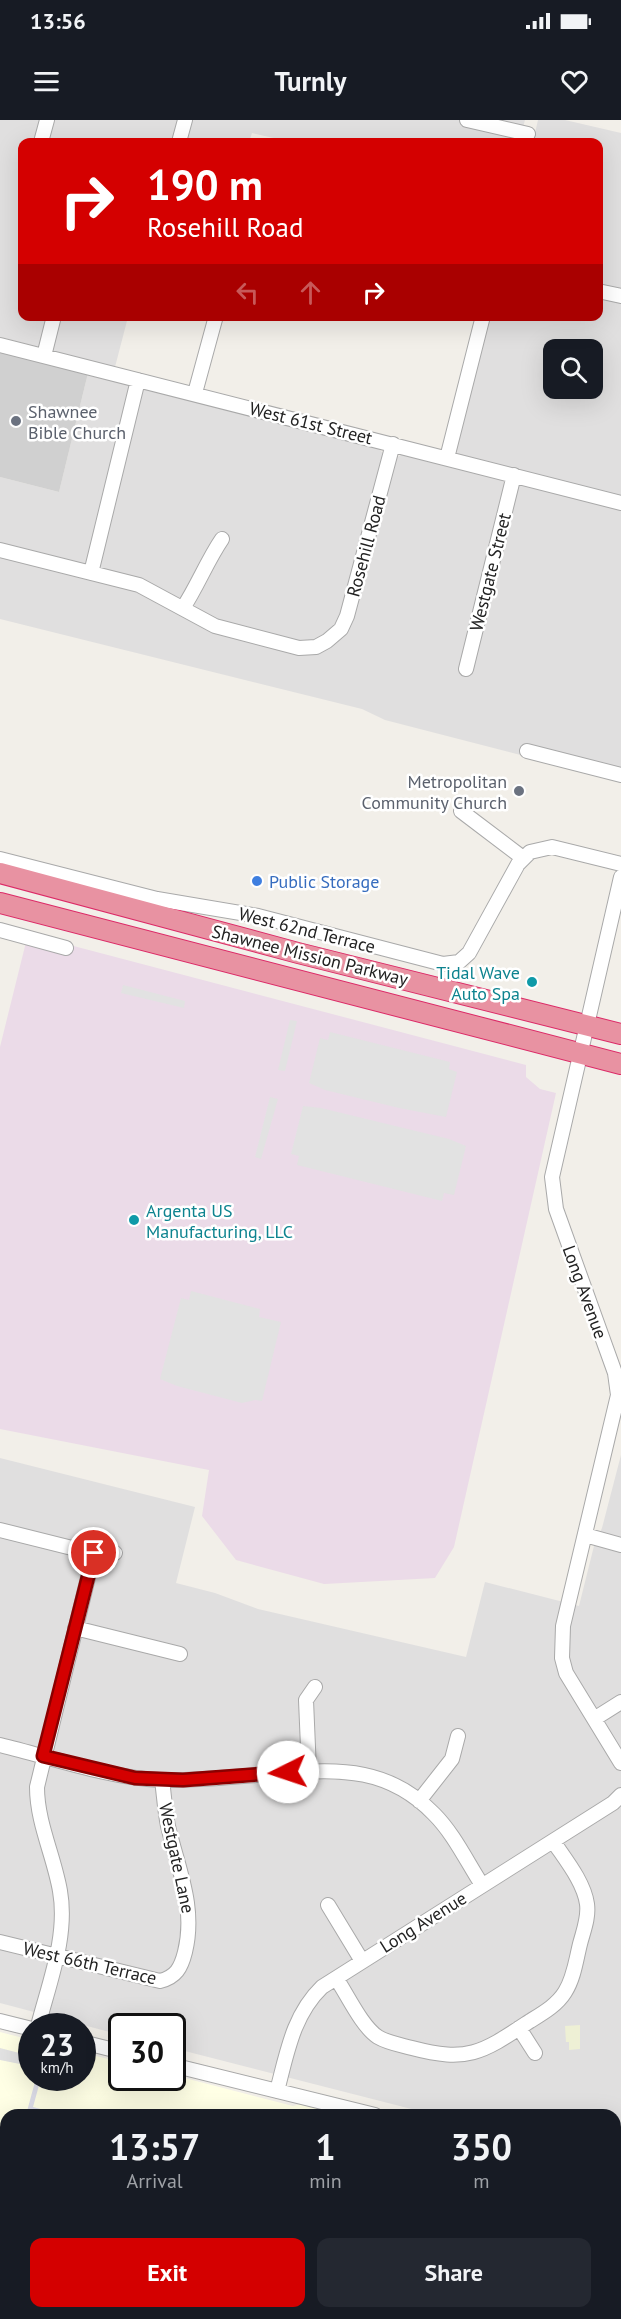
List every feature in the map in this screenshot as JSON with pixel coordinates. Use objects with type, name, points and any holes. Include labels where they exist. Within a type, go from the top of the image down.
[{"type":"highway","name":"Shawnee Mission Parkway","points":[[0,873],[298,953],[621,1034]]},
{"type":"highway","name":"Shawnee Mission Parkway","points":[[0,903],[621,1064]]},
{"type":"highway","points":[[261,970],[286,964],[298,953]]},
{"type":"highway","points":[[294,979],[317,969],[341,964]]},
{"type":"street","points":[[42,138],[47,120]]},
{"type":"street","points":[[180,138],[185,120]]},
{"type":"street","points":[[467,120],[527,138],[531,120]]},
{"type":"street","points":[[603,292],[621,296]]},
{"type":"street","points":[[44,356],[53,321]]},
{"type":"street","points":[[195,393],[215,321]]},
{"type":"street","points":[[447,458],[482,321]]},
{"type":"street","name":"West 61st Street","points":[[0,345],[621,503]]},
{"type":"street","points":[[91,573],[138,380]]},
{"type":"street","name":"Rosehill Road","points":[[183,608],[215,626],[299,648],[316,647],[327,641],[341,629],[347,616],[393,444]]},
{"type":"street","name":"Westgate Street","points":[[466,669],[514,475]]},
{"type":"street","points":[[0,550],[139,585],[183,608],[201,581],[207,562],[222,539]]},
{"type":"street","points":[[527,750],[621,775]]},
{"type":"street","points":[[461,811],[523,858],[530,852],[552,847],[621,864]]},
{"type":"street","name":"West 62nd Terrace","points":[[0,859],[157,899],[267,919],[443,964],[459,962],[469,953],[512,873],[523,858]]},
{"type":"street","name":"Long Avenue","points":[[621,877],[554,1162],[553,1192],[560,1221],[617,1380],[618,1395],[561,1634],[562,1658],[570,1679],[621,1763]]},
{"type":"street","points":[[0,930],[66,948]]},
{"type":"street","points":[[0,1530],[94,1553],[115,1553]]},
{"type":"street","points":[[585,1535],[621,1545]]},
{"type":"street","points":[[41,2013],[62,1927],[62,1906],[38,1806],[37,1787],[94,1553]]},
{"type":"street","points":[[75,1628],[180,1654]]},
{"type":"street","points":[[309,1771],[306,1700],[315,1687]]},
{"type":"street","points":[[594,1719],[621,1702]]},
{"type":"street","points":[[419,1801],[452,1760],[458,1736]]},
{"type":"street","points":[[0,1745],[135,1778],[162,1780],[337,1770],[377,1777],[393,1784],[419,1801],[440,1821],[482,1885]]},
{"type":"street","name":"Westgate Lane","points":[[162,1780],[167,1821],[188,1901],[190,1923],[183,1962],[178,1971]]},
{"type":"street","name":"Long Avenue","points":[[278,2091],[296,2024],[314,1995],[362,1961],[613,1803],[621,1795]]},
{"type":"street","points":[[336,1978],[369,2029],[388,2042],[438,2055],[455,2056],[488,2047],[519,2028],[551,2007],[565,1992],[571,1980],[587,1914],[585,1894],[553,1841]]},
{"type":"street","points":[[328,1905],[362,1961]]},
{"type":"street","name":"West 66th Terrace","points":[[0,1942],[160,1981],[169,1979],[178,1971]]},
{"type":"street","points":[[0,2021],[18,2026]]},
{"type":"street","points":[[519,2028],[535,2053]]},
{"type":"street","points":[[186,2068],[351,2109]]},
{"type":"shaded area","points":[[0,120],[525,120],[520,138],[274,138],[252,133],[250,138],[18,138],[18,321],[127,321],[115,367],[0,337]]},
{"type":"shaded area","points":[[538,120],[565,120],[621,133],[621,781],[385,720],[362,709],[0,619],[0,477],[59,492],[88,373],[377,447],[383,453],[382,465],[403,454],[453,465],[489,321],[603,321],[603,138],[534,138]]},
{"type":"shaded area","points":[[0,350],[88,373],[59,492],[0,477]]},
{"type":"shaded area","points":[[28,934],[526,1065],[526,1077],[540,1089],[556,1093],[454,1547],[435,1578],[324,1584],[236,1560],[202,1516],[209,1470],[0,1429],[0,1047]]},
{"type":"shaded area","points":[[123,985],[185,1001],[184,1008],[121,993]]},
{"type":"shaded area","points":[[290,1020],[297,1021],[285,1071],[278,1070]]},
{"type":"shaded area","points":[[330,1032],[450,1062],[449,1069],[457,1072],[446,1117],[325,1090],[309,1083],[320,1038],[328,1040]]},
{"type":"shaded area","points":[[270,1097],[278,1099],[261,1159],[255,1157]]},
{"type":"shaded area","points":[[303,1106],[321,1108],[449,1139],[466,1146],[454,1195],[444,1193],[442,1201],[297,1165],[299,1156],[291,1154]]},
{"type":"shaded area","points":[[191,1291],[260,1309],[259,1317],[281,1322],[262,1401],[242,1403],[177,1386],[160,1379],[181,1298],[189,1300]]},
{"type":"shaded area","points":[[621,1455],[621,2109],[412,2109],[186,2051],[186,2013],[108,2013],[108,2032],[96,2028],[96,2013],[38,2013],[0,2003],[0,1458],[195,1507],[176,1583],[215,1593],[258,1609],[466,1657],[485,1582],[579,1606],[594,1546],[602,1528]]},
{"type":"shaded area","points":[[580,2025],[580,2049],[569,2050],[565,2026]]},
{"type":"shaded area","points":[[0,2032],[18,2037],[18,2091],[96,2091],[96,2056],[108,2059],[108,2091],[186,2091],[186,2078],[293,2106],[301,2104],[322,2109],[0,2109]]},
{"type":"shaded area","points":[[0,2048],[18,2053],[18,2064],[0,2060]]},
{"type":"shaded area","points":[[32,2091],[37,2091],[33,2107],[41,2109],[28,2109]]},
{"type":"place","name":"Shawnee Bible Church","points":[[16,421]]},
{"type":"place","name":"Metropolitan Community Church","points":[[519,791]]},
{"type":"place","name":"Public Storage","points":[[257,881]]},
{"type":"place","name":"Tidal Wave Auto Spa","points":[[532,982]]},
{"type":"place","name":"Argenta US Manufacturing, LLC","points":[[134,1220]]},
{"type":"route","points":[[94,1553],[43,1756],[135,1778],[162,1780],[288,1772]]}]
